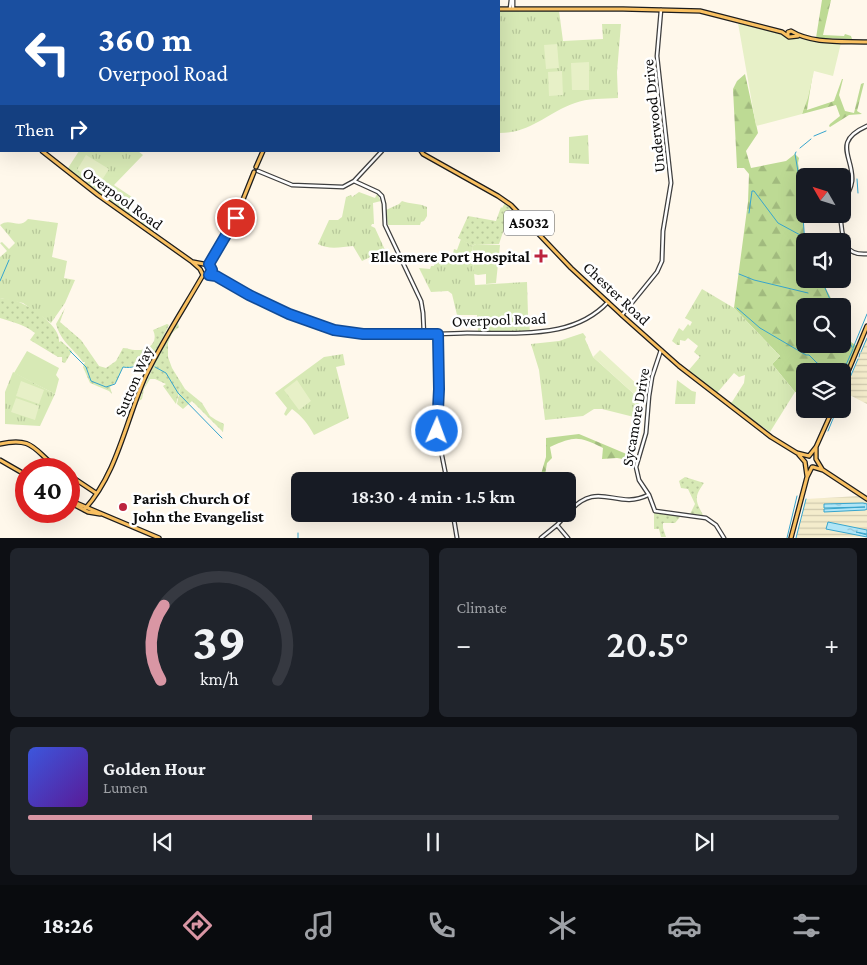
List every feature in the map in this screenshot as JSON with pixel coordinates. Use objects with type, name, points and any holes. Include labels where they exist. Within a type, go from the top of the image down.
[{"type":"main road","points":[[500,8],[700,11],[798,36],[821,40],[867,42]]},
{"type":"main road","name":"Overpool Road","points":[[43,152],[98,196],[200,269]]},
{"type":"main road","points":[[209,264],[234,222],[263,152]]},
{"type":"main road","name":"Chester Road","points":[[422,152],[511,205],[535,228],[561,258],[661,350],[746,419],[798,454],[805,463]]},
{"type":"main road","name":"Overpool Road","points":[[191,261],[203,264]]},
{"type":"main road","points":[[203,264],[209,264],[212,270],[209,275],[203,275],[200,269],[203,264]]},
{"type":"main road","name":"Sutton Way","points":[[85,508],[96,493],[118,452],[153,361],[203,275]]},
{"type":"main road","points":[[851,364],[867,326]]},
{"type":"main road","points":[[807,477],[805,463],[816,447],[829,418]]},
{"type":"main road","points":[[0,444],[24,442],[32,445],[45,458]]},
{"type":"main road","points":[[792,538],[807,477],[816,460],[816,447]]},
{"type":"main road","name":"Chester Road","points":[[798,454],[809,456],[816,460]]},
{"type":"main road","points":[[0,460],[15,469]]},
{"type":"main road","points":[[816,460],[823,470]]},
{"type":"main road","points":[[805,463],[823,470],[867,499]]},
{"type":"main road","points":[[80,482],[96,493]]},
{"type":"main road","points":[[91,500],[90,505],[92,509]]},
{"type":"main road","points":[[80,506],[96,514],[100,514]]},
{"type":"main road","points":[[85,508],[92,509],[159,538]]},
{"type":"street","points":[[512,0],[512,8]]},
{"type":"street","name":"Underwood Drive","points":[[622,315],[661,264],[663,230],[671,183],[657,56],[660,10]]},
{"type":"street","points":[[850,168],[846,154],[848,143],[857,131],[867,126]]},
{"type":"street","points":[[256,170],[277,180],[298,186],[339,188],[348,186],[354,181],[381,152]]},
{"type":"street","points":[[851,172],[851,186]]},
{"type":"street","points":[[354,181],[378,192],[382,196],[385,225],[421,301],[424,334]]},
{"type":"street","points":[[842,223],[846,247],[854,254],[867,254]]},
{"type":"street","name":"Overpool Road","points":[[212,270],[216,276]]},
{"type":"street","name":"Overpool Road","points":[[209,275],[216,276],[249,295],[323,327],[363,334],[520,333],[558,329],[570,326],[593,315],[608,302]]},
{"type":"street","points":[[438,334],[439,389],[437,431],[444,472]]},
{"type":"street","name":"Sycamore Drive","points":[[661,350],[652,377],[646,433],[636,467],[638,480],[649,495],[657,512],[673,512],[706,518],[716,525],[724,538]]},
{"type":"street","points":[[576,504],[592,496],[600,495],[636,500],[649,495]]},
{"type":"street","points":[[454,522],[457,538]]},
{"type":"street","points":[[541,538],[560,522]]},
{"type":"street","points":[[557,526],[568,538]]},
{"type":"shaded area","points":[[867,338],[867,404],[851,396],[851,376]]},
{"type":"shaded area","points":[[860,496],[867,501],[867,537],[796,538],[806,499]]},
{"type":"green space","points":[[822,0],[831,0],[823,35],[844,36],[845,34],[851,36],[852,39],[816,38]]},
{"type":"green space","points":[[500,9],[559,11],[563,41],[603,39],[602,24],[621,24],[617,72],[618,98],[580,101],[530,126],[511,132],[500,133]]},
{"type":"green space","points":[[738,23],[802,39],[841,43],[833,76],[814,71],[802,114],[756,126]]},
{"type":"green space","points":[[557,44],[559,68],[546,69],[544,45]]},
{"type":"green space","points":[[589,62],[589,90],[572,90],[571,63]]},
{"type":"green space","points":[[562,71],[563,95],[549,96],[548,72]]},
{"type":"green space","points":[[813,72],[807,110],[834,101],[843,79],[839,95],[845,111],[854,113],[861,84],[864,83],[857,111],[862,114],[849,115],[830,127],[830,124],[840,116],[836,105],[802,114]]},
{"type":"green space","points":[[745,74],[758,133],[746,151],[751,168],[786,161],[795,154],[799,158],[799,168],[796,168],[796,223],[804,223],[804,233],[796,233],[796,288],[826,288],[831,298],[796,298],[796,353],[851,353],[851,342],[858,347],[851,363],[796,363],[796,392],[772,364],[780,356],[734,308],[748,202],[749,174],[744,168],[737,168],[733,89],[737,81]]},
{"type":"green space","points":[[588,135],[589,164],[569,163],[569,137]]},
{"type":"green space","points":[[78,152],[139,152],[143,155],[114,185],[135,199],[128,208],[133,213],[132,216],[154,230],[152,233],[70,172],[68,168]]},
{"type":"green space","points":[[86,155],[109,169],[100,183],[77,170]]},
{"type":"green space","points":[[359,192],[375,198],[377,194],[381,201],[373,203],[374,224],[371,226],[375,228],[385,250],[362,261],[353,246],[331,248],[318,244],[329,220],[338,220],[342,217],[346,197],[351,195],[352,197]]},
{"type":"green space","points":[[402,201],[427,207],[427,216],[420,225],[388,225],[386,210]]},
{"type":"green space","points":[[505,203],[511,208],[499,244],[476,244],[472,246],[458,238],[468,216],[496,221],[501,207]]},
{"type":"green space","points":[[28,219],[58,223],[52,257],[67,261],[64,278],[75,280],[65,303],[51,323],[23,303],[0,298],[0,257],[7,251],[0,243],[2,242],[9,249],[15,243],[0,225],[7,222],[18,224]]},
{"type":"green space","points":[[461,239],[472,246],[475,285],[527,282],[530,331],[480,332],[478,331],[477,315],[457,315],[452,294],[448,291],[431,292],[419,268],[430,269],[431,266],[434,266],[435,260],[443,260],[444,257],[452,258],[454,249],[457,250]]},
{"type":"green space","points":[[476,244],[500,245],[496,283],[486,284],[486,274],[474,274],[472,246]]},
{"type":"green space","points":[[702,289],[734,308],[780,356],[772,364],[795,392],[770,432],[729,403],[732,402],[744,383],[745,375],[739,377],[734,373],[717,393],[688,371],[700,357],[694,352],[698,346],[688,338],[685,341],[680,340],[680,345],[672,341],[679,328],[683,331],[688,324],[690,326],[692,322],[685,318]]},
{"type":"green space","points":[[0,298],[21,303],[34,310],[52,325],[59,337],[59,342],[61,341],[72,351],[65,363],[62,362],[62,357],[58,357],[30,340],[35,333],[31,330],[0,318]]},
{"type":"green space","points":[[65,308],[60,322],[81,340],[99,366],[106,368],[116,361],[123,348],[140,350],[148,348],[155,339],[153,330],[167,324],[169,325],[149,365],[123,367],[117,381],[110,387],[112,394],[90,383],[83,367],[85,362],[61,336],[56,324]]},
{"type":"green space","points":[[178,323],[179,327],[172,333],[168,343],[168,357],[172,368],[185,389],[202,403],[210,416],[224,424],[223,432],[192,401],[183,409],[177,404],[181,385],[176,404],[163,386],[166,384],[150,379],[144,389],[142,399],[139,401],[151,372],[162,349]]},
{"type":"green space","points":[[583,333],[593,357],[634,394],[640,387],[638,418],[602,409],[594,409],[583,416],[545,420],[539,370],[531,344],[559,341]]},
{"type":"green space","points":[[600,350],[640,387],[634,394],[593,357]]},
{"type":"green space","points":[[27,351],[59,368],[56,375],[59,379],[55,394],[14,373]]},
{"type":"green space","points":[[343,354],[345,365],[336,367],[349,418],[314,435],[299,414],[292,409],[286,416],[284,414],[287,408],[275,393],[324,357]]},
{"type":"green space","points":[[13,372],[55,394],[40,426],[5,424],[5,392]]},
{"type":"green space","points":[[297,380],[311,401],[299,410],[284,390]]},
{"type":"green space","points":[[677,380],[696,392],[695,404],[675,404]]},
{"type":"green space","points":[[21,381],[44,390],[39,404],[16,396]]},
{"type":"green space","points":[[16,398],[39,406],[35,420],[11,412]]},
{"type":"green space","points":[[579,434],[636,458],[635,461],[617,458],[602,459],[603,448],[588,441],[571,439],[550,447],[552,458],[547,463],[546,472],[542,472],[546,457],[546,438]]},
{"type":"green space","points":[[685,477],[704,483],[697,495],[698,506],[703,515],[690,514],[695,504],[688,489],[681,488],[679,481]]},
{"type":"green space","points":[[654,512],[681,516],[675,523],[663,523],[666,537],[661,537],[659,529],[654,529]]},
{"type":"water","points":[[824,504],[867,504],[867,509],[865,510],[824,512],[824,509],[865,507],[824,508]]},
{"type":"water","points":[[828,522],[867,530],[867,534],[856,532],[867,535],[867,537],[826,529]]},
{"type":"waterway","points":[[814,136],[826,131]]},
{"type":"waterway","points":[[800,148],[811,139]]},
{"type":"waterway","points":[[796,152],[804,233]]},
{"type":"waterway","points":[[857,179],[858,193]]},
{"type":"waterway","points":[[749,213],[752,191],[754,191],[778,223],[796,233]]},
{"type":"waterway","points":[[0,281],[9,260]]},
{"type":"waterway","points":[[739,274],[754,280],[808,293]]},
{"type":"waterway","points":[[825,288],[829,298]]},
{"type":"waterway","points":[[737,308],[760,328],[809,355],[817,363]]},
{"type":"waterway","points":[[853,348],[867,314]]},
{"type":"waterway","points":[[861,352],[867,338]]},
{"type":"waterway","points":[[847,363],[853,349]]},
{"type":"waterway","points":[[70,351],[86,367],[91,381],[106,387],[115,384],[123,367],[149,365]]},
{"type":"waterway","points":[[859,357],[860,353]]},
{"type":"waterway","points":[[851,375],[858,359]]},
{"type":"waterway","points":[[155,367],[166,373],[178,393],[222,438]]},
{"type":"waterway","points":[[828,431],[833,418]]},
{"type":"waterway","points":[[787,538],[797,496]]},
{"type":"waterway","points":[[796,538],[806,499]]},
{"type":"waterway","points":[[298,533],[298,538]]},
{"type":"place","name":"Ellesmere Port Hospital","points":[[541,256]]},
{"type":"place","name":"Parish Church Of John the Evangelist","points":[[123,507]]},
{"type":"route","points":[[236,218],[209,264],[212,270],[209,275],[216,276],[249,295],[289,314],[334,330],[375,335],[438,334],[439,389],[437,431]]}]
